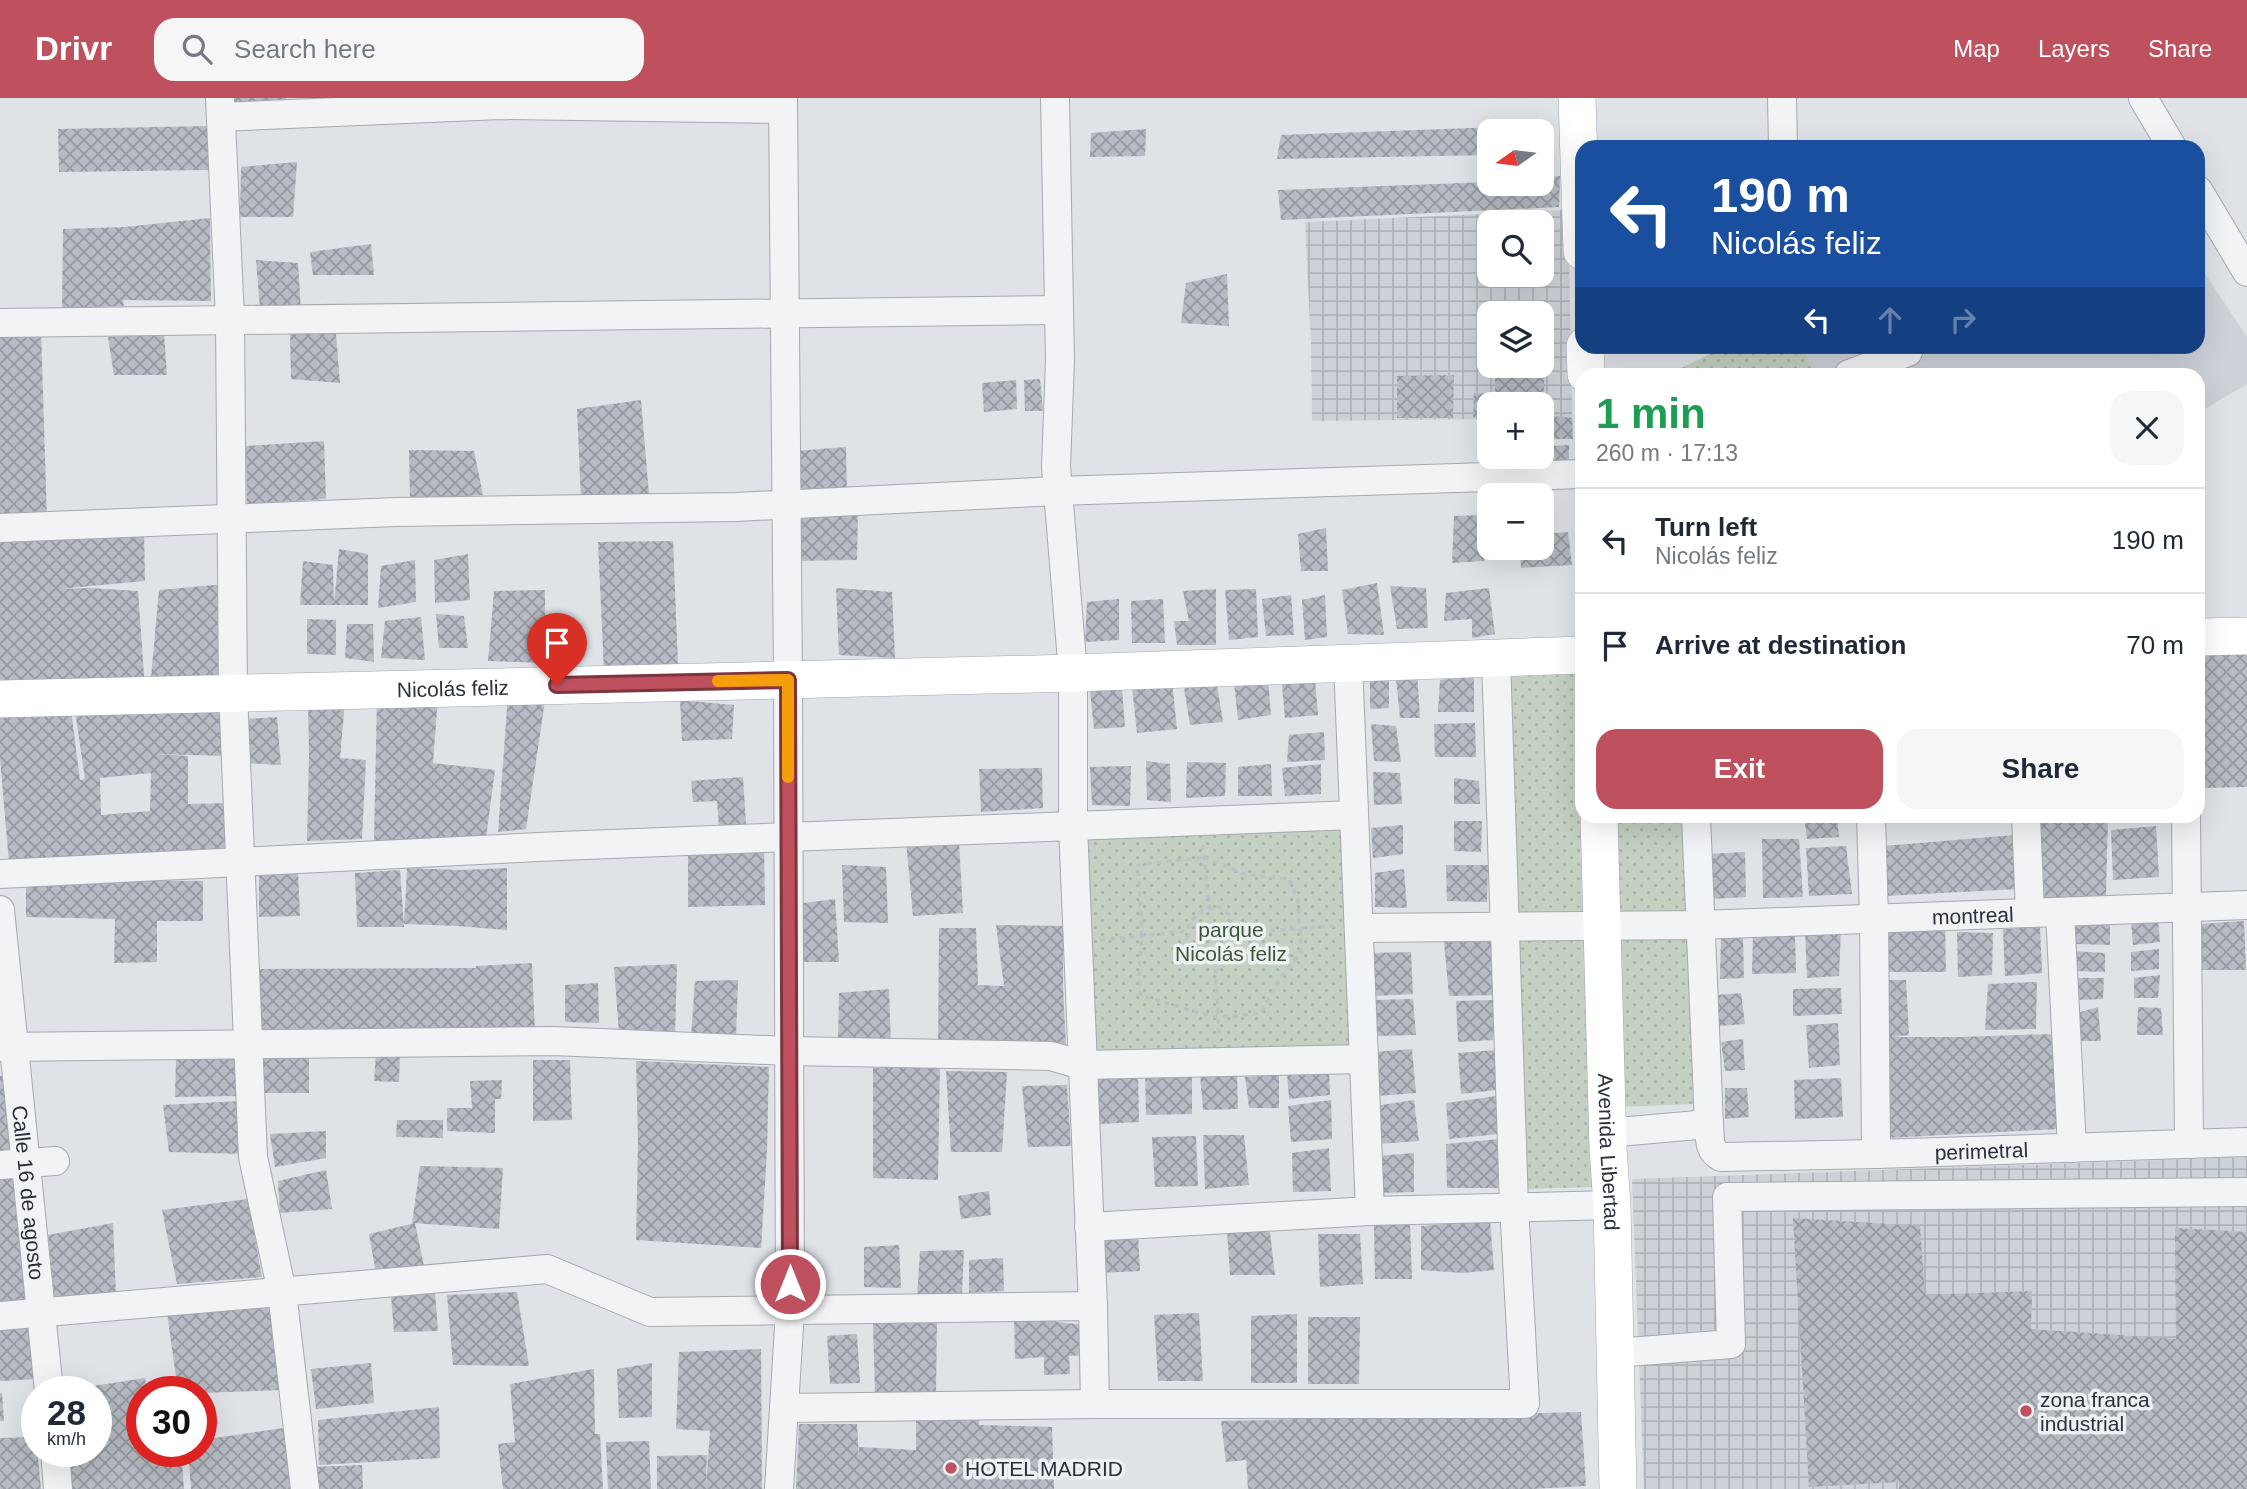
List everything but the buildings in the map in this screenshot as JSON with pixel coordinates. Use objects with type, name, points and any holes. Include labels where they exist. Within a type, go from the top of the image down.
[{"type":"main road","points":[[1577,98],[1578,140]]},
{"type":"main road","points":[[2205,637],[2247,636]]},
{"type":"main road","name":"Nicolás feliz","points":[[0,699],[1073,673],[1575,655]]},
{"type":"main road","name":"Avenida Libertad","points":[[1599,823],[1618,1489]]},
{"type":"street","points":[[1055,98],[1060,360],[1057,491],[1073,673],[1073,826],[1095,1404]]},
{"type":"street","points":[[1782,98],[1783,140]]},
{"type":"street","points":[[2143,98],[2168,140]]},
{"type":"street","points":[[305,1489],[282,1293],[253,1157],[233,694],[230,320],[221,108],[783,104],[790,1310],[779,1489]]},
{"type":"street","points":[[2205,202],[2247,272]]},
{"type":"street","points":[[0,323],[1057,310]]},
{"type":"street","points":[[1865,368],[1903,354]]},
{"type":"street","points":[[0,528],[396,512],[736,507],[1057,491],[1575,474]]},
{"type":"street","points":[[783,1408],[1095,1404],[1525,1404],[1514,1206],[1496,657]]},
{"type":"street","points":[[1349,662],[1354,815],[1351,927],[1364,1059],[1370,1211]]},
{"type":"street","points":[[0,874],[560,846],[1354,815]]},
{"type":"street","points":[[1607,1133],[1709,1124],[1696,823]]},
{"type":"street","points":[[1871,823],[1876,1154]]},
{"type":"street","points":[[2026,823],[2030,913]]},
{"type":"street","points":[[2186,823],[2189,1144]]},
{"type":"street","name":"montreal","points":[[1351,927],[1700,925],[2247,905]]},
{"type":"street","name":"Calle 16 de agosto","points":[[0,910],[13,1164],[41,1314],[47,1376]]},
{"type":"street","points":[[2060,912],[2072,1148]]},
{"type":"street","points":[[7,1047],[553,1041],[789,1051],[1051,1056],[1082,1065],[1364,1059]]},
{"type":"street","name":"perimetral","points":[[1709,1124],[1711,1150],[1721,1157],[2247,1142]]},
{"type":"street","points":[[13,1164],[55,1161]]},
{"type":"street","points":[[1615,1353],[1731,1344],[1727,1197],[2247,1192]]},
{"type":"street","points":[[1089,1227],[1370,1211],[1612,1205]]},
{"type":"street","points":[[0,1316],[547,1269],[650,1312],[1093,1306]]},
{"type":"street","points":[[56,1467],[58,1489]]},
{"type":"path","points":[[1203,844],[1209,909]]},
{"type":"path","points":[[1204,857],[1245,874],[1289,879],[1298,900],[1300,929],[1301,952],[1281,976],[1261,1013],[1218,1017],[1164,1000],[1141,996],[1139,971],[1142,936],[1138,865],[1204,857]]},
{"type":"path","points":[[1217,906],[1230,915],[1234,933],[1235,942],[1226,955],[1215,959],[1198,951],[1188,937],[1189,922],[1202,911],[1209,909],[1217,906]]},
{"type":"path","points":[[1234,933],[1351,927]]},
{"type":"path","points":[[1090,941],[1188,931]]},
{"type":"path","points":[[1215,959],[1220,1042]]},
{"type":"shaded area","points":[[1568,210],[1572,418],[1554,418],[1554,392],[1477,392],[1477,419],[1312,421],[1305,222],[1477,214],[1477,287],[1554,287],[1554,211]]},
{"type":"shaded area","points":[[2205,274],[2247,337],[2247,384],[2205,409],[2205,368],[1681,368],[1711,354],[2205,354]]},
{"type":"shaded area","points":[[2247,1157],[2247,1489],[1644,1489],[1632,1179]]},
{"type":"green space","points":[[1710,354],[1806,354],[1811,368],[1681,368]]},
{"type":"green space","points":[[1575,674],[1575,823],[1581,823],[1594,1187],[1526,1189],[1506,677]]},
{"type":"green space","points":[[1609,823],[1690,823],[1693,1104],[1619,1107]]},
{"type":"green space","name":"parque Nicolás feliz","points":[[1073,826],[1355,830],[1364,1059],[1082,1050]]},
{"type":"slow traffic","points":[[718,681],[788,680],[788,777]]},
{"type":"place","name":"zona franca industrial","points":[[2026,1411]]},
{"type":"place","name":"HOTEL MADRID","points":[[951,1468]]},
{"type":"route","points":[[557,685],[788,680],[790,1284]]}]
